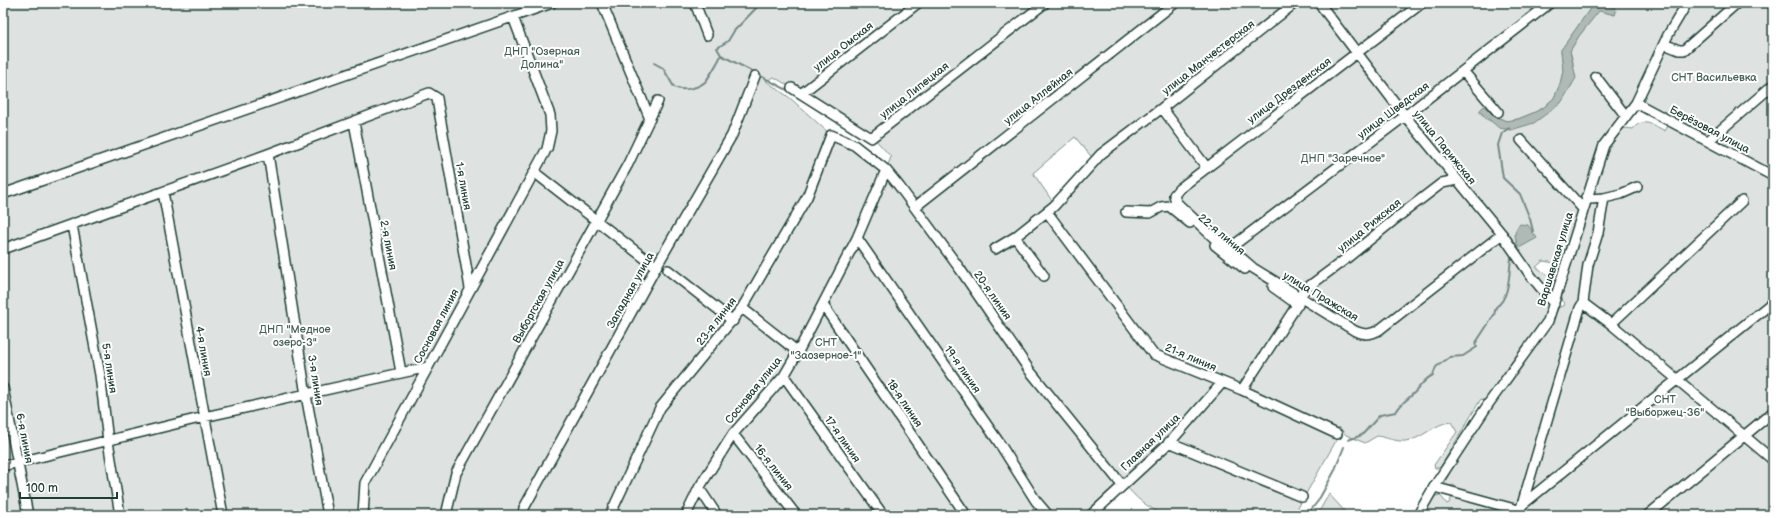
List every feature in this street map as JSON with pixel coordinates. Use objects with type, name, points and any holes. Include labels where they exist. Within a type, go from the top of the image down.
[{"type":"street","points":[[3,194],[552,3]]},
{"type":"street","points":[[602,3],[650,119]]},
{"type":"street","points":[[695,3],[707,35]]},
{"type":"street","name":"улица Омская","points":[[802,93],[918,3]]},
{"type":"street","name":"улица Аллейная","points":[[915,207],[1175,3]]},
{"type":"street","name":"улица Манчестерская","points":[[995,249],[1015,237],[1054,206],[1101,154],[1295,3]]},
{"type":"street","name":"улица Парижская","points":[[1319,3],[1405,116],[1502,234],[1531,276],[1554,304]]},
{"type":"street","name":"улица Дрезденская","points":[[1174,197],[1179,189],[1422,3]]},
{"type":"street","name":"улица Шведская","points":[[1230,248],[1405,116],[1550,3]]},
{"type":"street","name":"Варшавская улица","points":[[1418,515],[1434,487],[1489,404],[1548,321],[1586,197],[1604,145],[1636,103],[1664,44],[1686,3]]},
{"type":"street","points":[[1664,44],[1679,50],[1684,50],[1737,3]]},
{"type":"street","name":"улица Липецкая","points":[[792,88],[872,138],[1043,4]]},
{"type":"street","name":"Сосновая линия","points":[[363,515],[364,483],[546,150],[551,131],[550,114],[513,17]]},
{"type":"street","points":[[1463,71],[1498,112]]},
{"type":"street","name":"Западная улица","points":[[523,515],[524,508],[656,267],[732,135],[755,76]]},
{"type":"street","points":[[1596,77],[1627,114]]},
{"type":"street","points":[[1708,141],[1773,85]]},
{"type":"street","name":"1-я линия","points":[[354,122],[430,93],[437,98],[470,288]]},
{"type":"street","name":"Выборгская улица","points":[[446,515],[456,473],[628,164],[658,101]]},
{"type":"street","name":"Берёзовая улица","points":[[1636,103],[1773,176]]},
{"type":"street","points":[[1162,108],[1207,168]]},
{"type":"street","points":[[3,249],[354,122]]},
{"type":"street","name":"2-я линия","points":[[354,122],[401,372]]},
{"type":"street","name":"20-я линия","points":[[831,135],[854,145],[886,170],[915,207],[1030,370],[1122,485]]},
{"type":"street","name":"23-я линия","points":[[610,515],[660,408],[742,308],[807,197],[831,135]]},
{"type":"street","points":[[1521,140],[1583,209]]},
{"type":"street","name":"3-я линия","points":[[268,154],[306,395],[328,515]]},
{"type":"street","name":"Сосновая улица","points":[[686,515],[700,488],[733,434],[784,376],[798,352],[857,238],[886,170]]},
{"type":"street","points":[[534,172],[656,267]]},
{"type":"street","name":"улица Рижская","points":[[1242,390],[1308,287],[1442,183],[1457,180]]},
{"type":"street","points":[[1586,197],[1590,199],[1604,198],[1621,194],[1637,187]]},
{"type":"street","name":"4-я линия","points":[[163,192],[223,515]]},
{"type":"street","name":"улица Пражская","points":[[1174,197],[1176,202],[1216,240],[1230,248],[1253,268],[1299,301],[1362,334],[1372,333],[1502,234]]},
{"type":"street","points":[[1519,510],[1580,308],[1583,303],[1588,265],[1598,233],[1604,198]]},
{"type":"street","points":[[1611,324],[1742,200]]},
{"type":"street","name":"22-я линия","points":[[1126,212],[1150,213],[1161,207],[1169,206],[1227,255],[1299,301]]},
{"type":"street","name":"21-я линия","points":[[1047,212],[1153,354],[1242,390],[1337,434]]},
{"type":"street","name":"5-я линия","points":[[72,225],[100,375],[108,442],[120,515]]},
{"type":"street","points":[[1015,237],[1044,276]]},
{"type":"street","name":"19-я линия","points":[[857,238],[998,441],[1036,501],[1048,515]]},
{"type":"street","points":[[668,270],[733,320]]},
{"type":"street","points":[[1519,510],[1773,302]]},
{"type":"street","points":[[1583,303],[1611,324],[1773,460]]},
{"type":"street","name":"18-я линия","points":[[823,305],[966,515]]},
{"type":"street","points":[[742,308],[798,352]]},
{"type":"street","points":[[3,466],[401,372],[428,367]]},
{"type":"street","name":"17-я линия","points":[[784,376],[883,515]]},
{"type":"street","name":"Главная улица","points":[[1091,515],[1169,442],[1222,383]]},
{"type":"street","name":"6-я линия","points":[[3,388],[28,515]]},
{"type":"street","points":[[1648,515],[1773,412]]},
{"type":"street","name":"16-я линия","points":[[733,434],[796,515]]},
{"type":"street","points":[[1169,442],[1302,497]]},
{"type":"street","points":[[1434,487],[1519,510]]},
{"type":"street","points":[[700,488],[717,515]]},
{"type":"green space","points":[[3,3],[1594,3],[1561,50],[1563,71],[1560,84],[1554,98],[1544,107],[1567,91],[1572,85],[1573,62],[1570,51],[1579,36],[1599,10],[1615,15],[1616,11],[1612,3],[1773,3],[1773,176],[1636,105],[1620,124],[1615,134],[1622,129],[1633,129],[1640,123],[1648,123],[1665,131],[1668,125],[1730,158],[1773,178],[1773,515],[1425,515],[1425,508],[1432,497],[1440,495],[1447,504],[1452,497],[1463,498],[1454,485],[1450,486],[1444,484],[1459,454],[1551,322],[1559,307],[1563,306],[1564,303],[1561,300],[1575,247],[1566,265],[1543,261],[1536,267],[1560,284],[1553,309],[1490,402],[1481,399],[1440,468],[1435,468],[1434,465],[1457,432],[1451,422],[1439,425],[1411,440],[1398,441],[1377,436],[1365,443],[1346,435],[1339,427],[1337,439],[1294,515],[1166,515],[1154,510],[1143,502],[1124,483],[1091,515],[3,515]],"holes":[[[774,77],[874,138],[891,157],[886,170],[831,135],[790,98],[766,81]],[[1487,108],[1493,115],[1506,121],[1518,119],[1542,109],[1511,130],[1486,119],[1479,111]],[[1075,137],[1095,161],[1055,205],[1033,173]]]},
{"type":"green space","points":[[1329,494],[1348,515],[1317,515]]},
{"type":"shaded area","points":[[1594,3],[1612,3],[1616,11],[1615,15],[1599,11],[1579,36],[1570,51],[1576,78],[1561,103],[1534,123],[1511,130],[1499,128],[1479,111],[1484,106],[1493,115],[1506,121],[1518,119],[1543,108],[1554,98],[1560,84],[1563,71],[1561,50]]},
{"type":"shaded area","points":[[1520,224],[1528,225],[1537,238],[1519,248],[1515,238],[1515,232]]},
{"type":"waterway","points":[[654,63],[663,68],[674,87],[685,89],[694,88],[702,84],[709,77],[721,55],[717,48],[728,41],[734,31],[761,3]]},
{"type":"waterway","points":[[721,55],[791,92]]},
{"type":"waterway","points":[[1509,128],[1502,133],[1498,145],[1503,178],[1520,194],[1530,219],[1532,232]]},
{"type":"waterway","points":[[1348,440],[1362,435],[1380,415],[1396,412],[1402,404],[1433,375],[1436,367],[1450,357],[1463,356],[1477,347],[1475,344],[1494,315],[1496,307],[1504,298],[1508,285],[1511,258]]},
{"type":"waterway","points":[[1307,515],[1318,501],[1334,472],[1344,447]]},
{"type":"park label","name":"ДНП \"Озерная Долина\"","points":[[542,57]]},
{"type":"park label","name":"СНТ Васильевка","points":[[1714,77]]},
{"type":"park label","name":"ДНП \"Заречное\"","points":[[1343,158]]},
{"type":"park label","name":"ДНП \"Медное озеро-3\"","points":[[295,335]]},
{"type":"park label","name":"СНТ \"Заозерное-1\"","points":[[826,348]]},
{"type":"park label","name":"СНТ \"Выборжец-36\"","points":[[1665,405]]}]
